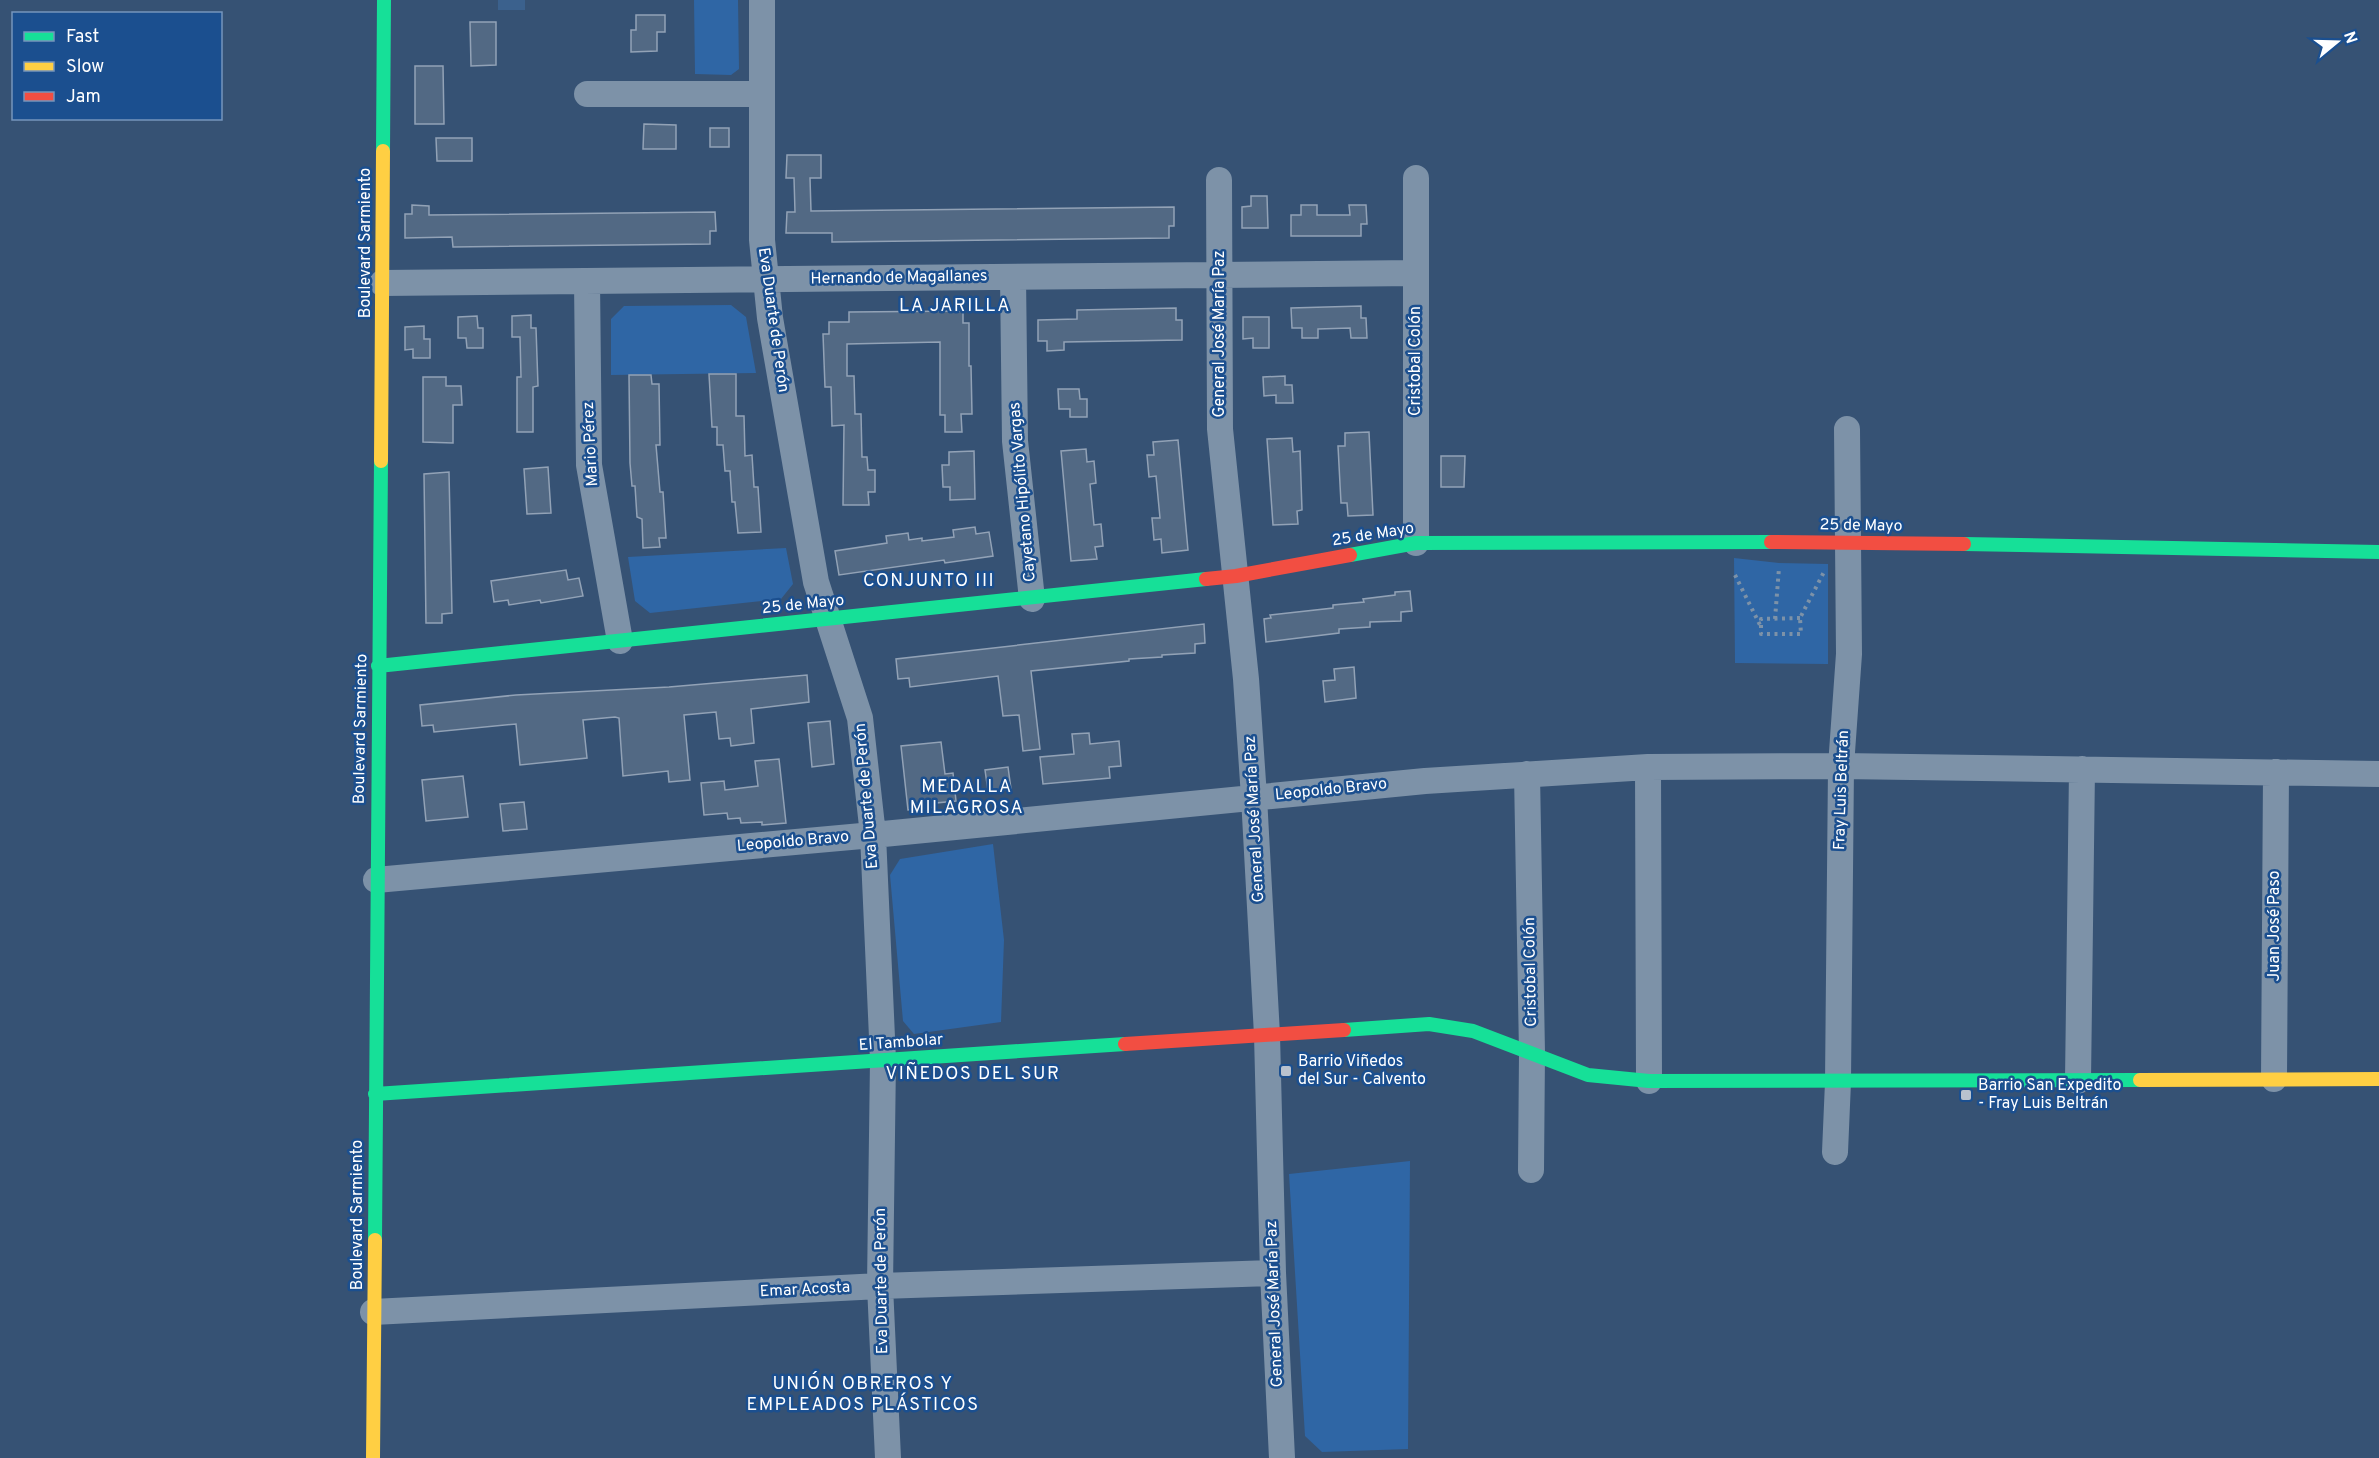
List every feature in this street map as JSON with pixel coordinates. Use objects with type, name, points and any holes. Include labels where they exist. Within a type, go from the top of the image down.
[{"type":"street","name":"Boulevard Sarmiento","points":[[373,1458],[384,0]]},
{"type":"street","name":"Eva Duarte de Perón","points":[[762,0],[762,240],[772,329],[816,582],[861,718],[873,835],[883,1060],[879,1286],[888,1458]]},
{"type":"street","points":[[587,94],[762,94]]},
{"type":"street","name":"Cristobal Colón","points":[[1416,178],[1416,543]]},
{"type":"street","name":"General José María Paz","points":[[1219,180],[1220,429],[1236,576],[1254,797],[1267,1035],[1273,1273],[1282,1458]]},
{"type":"street","name":"Hernando de Magallanes","points":[[382,283],[1416,273]]},
{"type":"street","name":"Cayetano Hipólito Vargas","points":[[1013,277],[1015,441],[1032,598]]},
{"type":"street","name":"Mario Pérez","points":[[587,281],[589,465],[620,641]]},
{"type":"street","name":"Fray Luis Beltrán","points":[[1835,1152],[1838,1082],[1841,766],[1849,654],[1847,429]]},
{"type":"street","name":"25 de Mayo","points":[[378,666],[1236,576],[1416,543],[1848,542],[2379,552]]},
{"type":"street","name":"Leopoldo Bravo","points":[[376,880],[873,835],[1425,781],[1648,767],[1841,766],[2379,774]]},
{"type":"street","points":[[1648,767],[1649,1081]]},
{"type":"street","points":[[2078,1081],[2082,769]]},
{"type":"street","name":"Juan José Paso","points":[[2274,1079],[2276,772]]},
{"type":"street","name":"Cristobal Colón","points":[[1527,774],[1532,1053],[1531,1170]]},
{"type":"street","name":"El Tambolar","points":[[375,1094],[1429,1024],[1473,1031],[1588,1075],[1649,1081],[2379,1078]]},
{"type":"street","name":"Emar Acosta","points":[[373,1312],[879,1286],[1273,1273]]},
{"type":"path","points":[[1775,619],[1779,563]]},
{"type":"path","points":[[1800,618],[1761,619],[1761,634],[1801,633],[1800,618],[1828,564]]},
{"type":"path","points":[[1735,575],[1761,626]]},
{"type":"shaded area","points":[[498,0],[525,0],[525,10],[498,10]]},
{"type":"shaded area","points":[[694,0],[738,0],[739,69],[731,75],[695,74]]},
{"type":"shaded area","points":[[731,305],[746,317],[756,373],[611,375],[611,319],[624,306]]},
{"type":"shaded area","points":[[786,548],[793,584],[781,599],[650,613],[635,601],[628,557]]},
{"type":"shaded area","points":[[1734,558],[1779,563],[1828,564],[1828,664],[1735,663]]},
{"type":"shaded area","points":[[993,844],[1004,940],[1001,1022],[914,1034],[903,1021],[890,875],[900,859]]},
{"type":"shaded area","points":[[1410,1161],[1408,1449],[1322,1452],[1305,1436],[1289,1174]]},
{"type":"building","points":[[636,15],[665,15],[665,32],[657,32],[657,51],[631,52],[631,30],[636,30]]},
{"type":"building","points":[[470,22],[496,22],[496,65],[471,66]]},
{"type":"building","points":[[415,66],[443,66],[444,124],[415,124]]},
{"type":"building","points":[[644,124],[676,125],[676,149],[643,149]]},
{"type":"building","points":[[710,128],[729,128],[729,147],[710,147]]},
{"type":"building","points":[[436,138],[472,138],[472,161],[437,161]]},
{"type":"building","points":[[787,155],[821,155],[821,178],[810,178],[811,211],[1174,207],[1174,226],[1169,226],[1169,238],[832,242],[832,233],[786,233],[787,212],[795,212],[794,178],[786,178]]},
{"type":"building","points":[[1251,196],[1267,196],[1268,228],[1242,228],[1242,207],[1251,206]]},
{"type":"building","points":[[412,205],[429,206],[429,215],[715,212],[716,231],[710,231],[710,244],[453,247],[452,237],[405,238],[405,214],[412,214]]},
{"type":"building","points":[[1301,205],[1317,205],[1317,215],[1350,215],[1349,205],[1366,205],[1367,224],[1361,224],[1361,236],[1291,236],[1291,215],[1301,215]]},
{"type":"building","points":[[1361,306],[1361,318],[1366,318],[1367,338],[1351,338],[1350,328],[1318,329],[1318,338],[1302,338],[1302,328],[1292,328],[1291,308]]},
{"type":"building","points":[[1176,308],[1176,320],[1182,320],[1182,340],[1064,342],[1064,350],[1047,351],[1047,341],[1038,341],[1038,320],[1077,319],[1077,310]]},
{"type":"building","points":[[963,311],[963,323],[969,323],[972,414],[961,414],[962,432],[945,432],[945,415],[940,415],[940,342],[847,344],[847,376],[854,376],[855,414],[861,414],[862,457],[867,457],[868,470],[875,470],[875,492],[868,492],[869,505],[843,505],[844,425],[832,426],[831,387],[825,387],[823,334],[829,334],[829,322],[849,322],[849,312]]},
{"type":"building","points":[[531,315],[531,328],[536,328],[538,386],[533,387],[533,432],[517,432],[517,377],[521,377],[520,337],[512,337],[512,316]]},
{"type":"building","points":[[477,316],[478,328],[483,328],[483,348],[467,348],[466,338],[458,338],[458,317]]},
{"type":"building","points":[[1243,317],[1269,317],[1269,348],[1253,348],[1253,338],[1243,339]]},
{"type":"building","points":[[424,326],[424,339],[430,339],[430,358],[413,358],[413,349],[405,350],[405,327]]},
{"type":"building","points":[[709,374],[736,374],[736,416],[744,416],[745,456],[752,455],[754,487],[758,487],[761,532],[738,533],[735,502],[732,502],[730,471],[725,471],[723,445],[717,445],[717,427],[712,427]]},
{"type":"building","points":[[629,375],[651,375],[652,384],[659,384],[660,445],[656,445],[660,492],[663,492],[666,538],[659,538],[660,547],[643,548],[642,519],[637,517],[635,486],[632,486],[630,463]]},
{"type":"building","points":[[1285,376],[1285,385],[1292,385],[1293,403],[1276,403],[1276,395],[1264,396],[1263,377]]},
{"type":"building","points":[[423,377],[446,377],[446,386],[461,386],[462,405],[453,405],[453,443],[423,442]]},
{"type":"building","points":[[1058,389],[1079,389],[1080,399],[1087,399],[1087,417],[1070,417],[1070,409],[1059,409]]},
{"type":"building","points":[[1369,432],[1373,515],[1348,516],[1347,503],[1341,503],[1338,446],[1345,446],[1345,433]]},
{"type":"building","points":[[1292,438],[1293,452],[1300,451],[1302,510],[1297,511],[1298,524],[1273,525],[1267,439]]},
{"type":"building","points":[[1178,440],[1188,550],[1162,553],[1161,539],[1154,540],[1152,518],[1160,518],[1156,476],[1149,477],[1147,455],[1154,455],[1153,442]]},
{"type":"building","points":[[1086,449],[1087,462],[1094,461],[1096,483],[1090,484],[1094,525],[1101,524],[1103,546],[1095,547],[1097,559],[1071,561],[1061,451]]},
{"type":"building","points":[[974,451],[975,499],[950,500],[950,487],[943,487],[942,465],[949,465],[949,452]]},
{"type":"building","points":[[1441,456],[1465,456],[1464,487],[1441,487]]},
{"type":"building","points":[[548,467],[551,513],[527,514],[524,469]]},
{"type":"building","points":[[449,472],[452,613],[442,614],[442,623],[426,623],[424,474]]},
{"type":"building","points":[[975,527],[976,534],[989,532],[993,556],[945,563],[944,560],[839,575],[835,551],[887,543],[886,536],[908,533],[909,540],[922,538],[922,541],[954,537],[953,530]]},
{"type":"building","points":[[566,570],[568,580],[579,578],[583,596],[541,603],[540,600],[509,605],[508,600],[494,602],[491,581]]},
{"type":"building","points":[[1410,591],[1412,611],[1401,612],[1401,621],[1370,622],[1370,627],[1339,629],[1339,633],[1266,642],[1264,619],[1271,618],[1270,615],[1333,608],[1333,605],[1364,602],[1363,599]]},
{"type":"building","points":[[1204,624],[1205,643],[1195,644],[1195,653],[1031,671],[1040,749],[1023,751],[1019,715],[1003,716],[998,676],[910,687],[909,678],[898,679],[896,659]]},
{"type":"building","points":[[1354,667],[1356,698],[1325,702],[1323,681],[1335,680],[1334,669]]},
{"type":"building","points":[[807,675],[809,702],[751,709],[754,743],[731,746],[730,738],[719,739],[716,712],[684,715],[690,780],[669,782],[668,771],[623,776],[619,718],[615,717],[583,720],[587,758],[520,765],[516,724],[434,732],[433,725],[422,726],[420,705],[516,695],[669,687]]},
{"type":"building","points":[[830,721],[834,764],[812,767],[808,723]]},
{"type":"building","points":[[1089,733],[1090,744],[1119,741],[1121,766],[1109,767],[1110,778],[1043,784],[1040,757],[1074,754],[1072,734]]},
{"type":"building","points":[[941,742],[945,774],[953,773],[956,801],[936,803],[936,807],[908,810],[901,746]]},
{"type":"building","points":[[779,759],[786,823],[762,825],[762,822],[741,823],[740,818],[728,819],[727,813],[704,815],[701,783],[724,781],[725,790],[758,786],[755,761]]},
{"type":"building","points":[[1008,767],[1011,789],[988,791],[985,770]]},
{"type":"building","points":[[463,776],[468,817],[426,821],[422,780]]},
{"type":"building","points":[[524,802],[527,829],[503,831],[500,804]]},
{"type":"traffic: fast","points":[[383,151],[384,0]]},
{"type":"traffic: fast","points":[[375,1240],[381,461]]},
{"type":"traffic: fast","points":[[1350,555],[1416,543],[1771,542]]},
{"type":"traffic: fast","points":[[1964,544],[2379,552]]},
{"type":"traffic: fast","points":[[378,666],[1206,579]]},
{"type":"traffic: fast","points":[[1344,1030],[1429,1024],[1473,1031],[1588,1075],[1649,1081],[2140,1080]]},
{"type":"traffic: fast","points":[[375,1094],[1125,1044]]},
{"type":"traffic: slow","points":[[381,461],[383,151]]},
{"type":"traffic: slow","points":[[2140,1080],[2379,1079]]},
{"type":"traffic: slow","points":[[373,1458],[375,1240]]},
{"type":"traffic: jam","points":[[1771,542],[1964,544]]},
{"type":"traffic: jam","points":[[1206,579],[1236,576],[1350,555]]},
{"type":"traffic: jam","points":[[1125,1044],[1344,1030]]},
{"type":"place","name":"Barrio Viñedos del Sur - Calvento","points":[[1286,1071]]},
{"type":"place","name":"Barrio San Expedito - Fray Luis Beltrán","points":[[1966,1095]]},
{"type":"district","name":"LA JARILLA","points":[[955,306]]},
{"type":"district","name":"CONJUNTO III","points":[[929,581]]},
{"type":"district","name":"MEDALLA MILAGROSA","points":[[967,797]]},
{"type":"district","name":"VIÑEDOS DEL SUR","points":[[973,1074]]},
{"type":"district","name":"UNIÓN OBREROS Y EMPLEADOS PLÁSTICOS","points":[[863,1394]]}]
